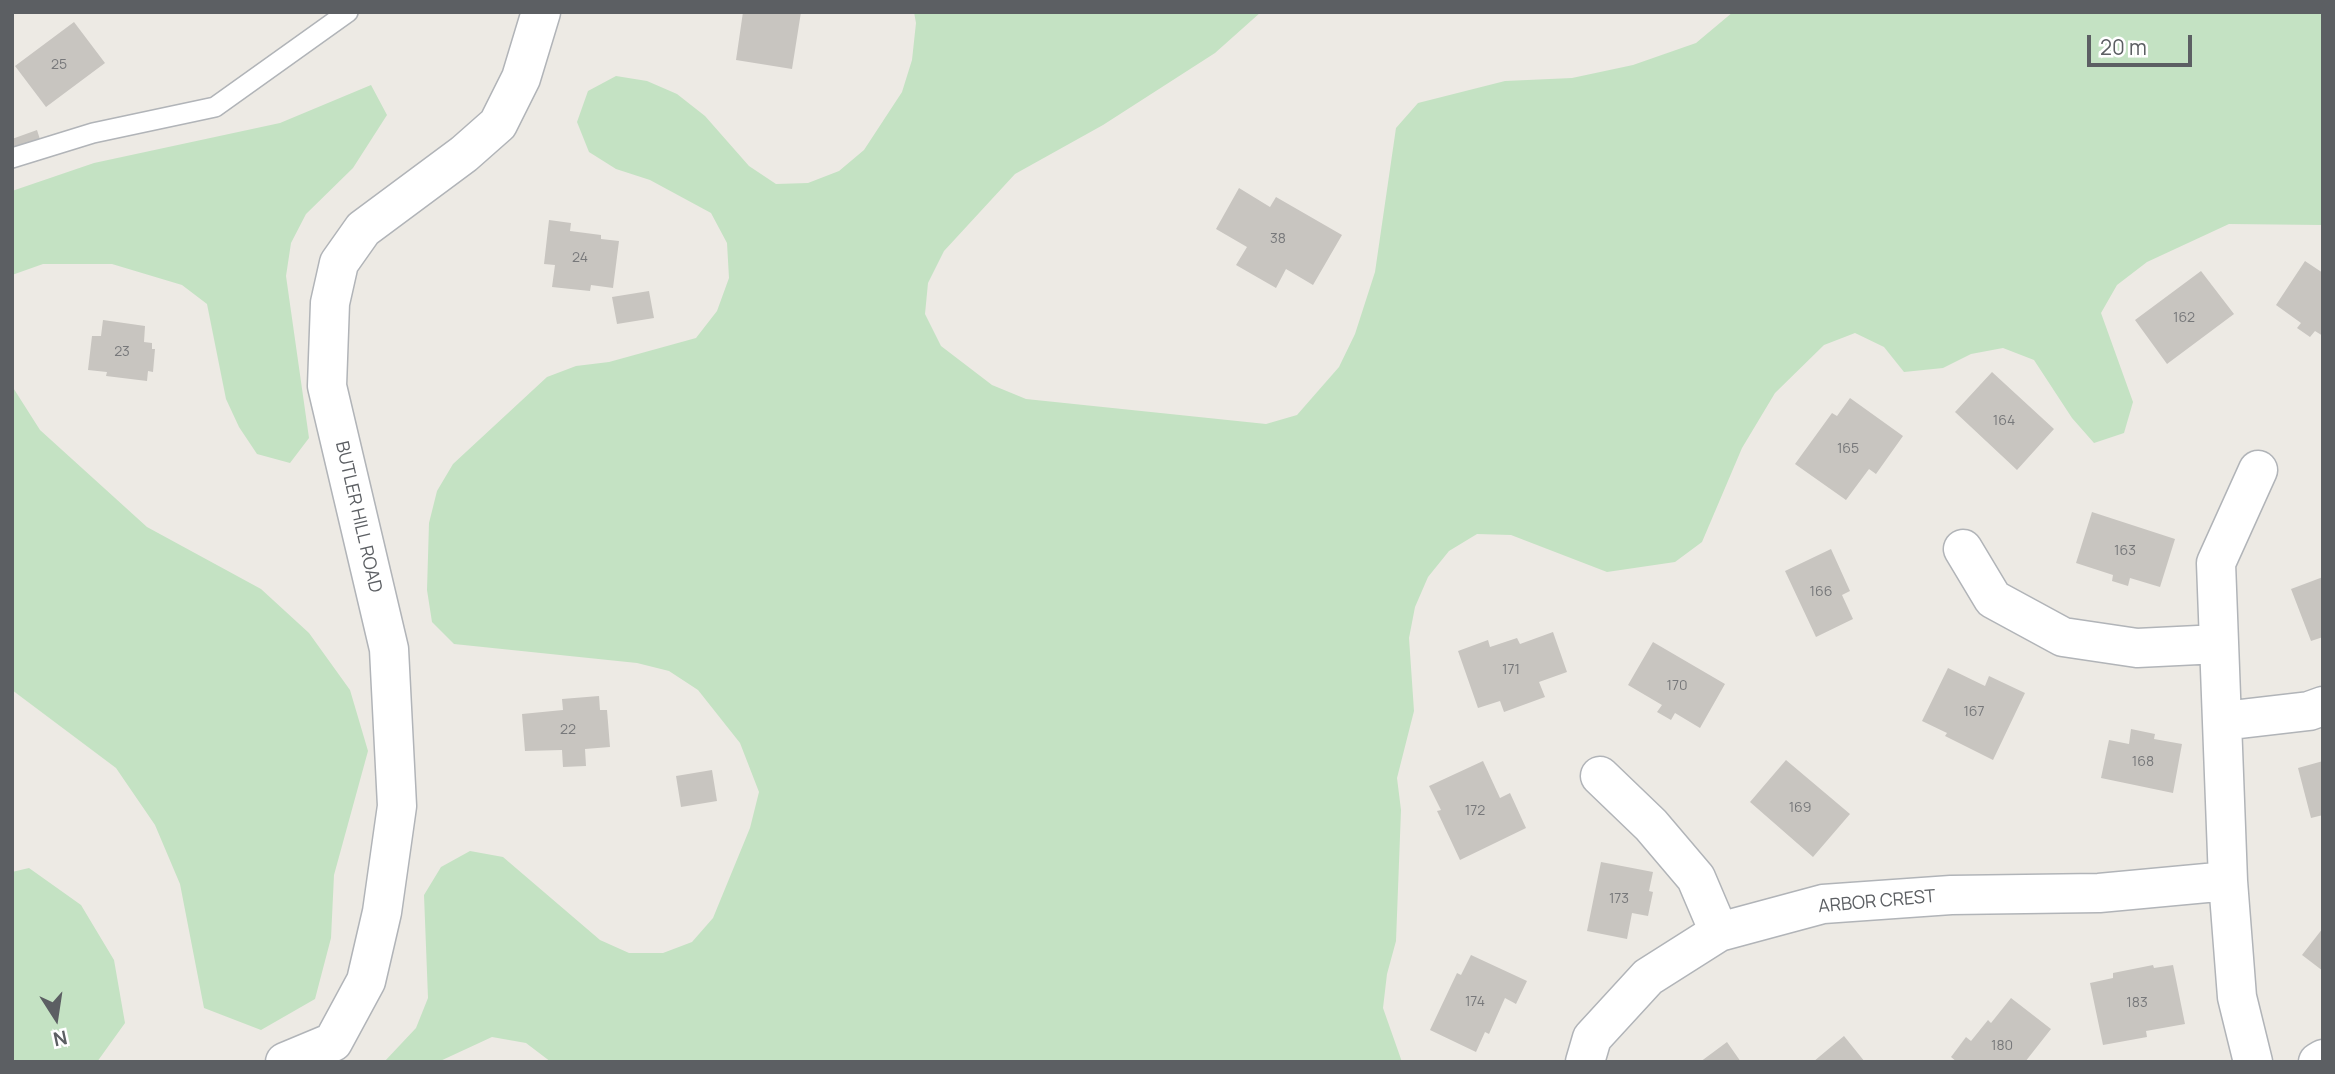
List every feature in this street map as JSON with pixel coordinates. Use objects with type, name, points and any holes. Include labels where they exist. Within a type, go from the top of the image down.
[{"type":"street","name":"BUTLER HILL ROAD","points":[[285,1062],[333,1042],[366,981],[382,912],[397,806],[389,649],[327,386],[330,303],[339,263],[363,229],[464,154],[498,124],[521,78],[541,12]]},
{"type":"street","points":[[2253,1062],[2237,996],[2228,881],[2216,563],[2258,470]]},
{"type":"street","points":[[1963,549],[1993,599],[2063,637],[2137,648],[2219,644]]},
{"type":"street","points":[[2222,721],[2309,711],[2323,706]]},
{"type":"street","points":[[1600,776],[1651,825],[1696,878],[1719,932]]},
{"type":"street","name":"ARBOR CREST","points":[[1585,1062],[1592,1038],[1648,976],[1719,932],[1823,904],[1951,895],[2099,892],[2228,881]]},
{"type":"street","points":[[2318,1062],[2323,1059]]},
{"type":"lane","points":[[12,158],[93,133],[215,107],[348,12]]},
{"type":"green space","points":[[914,12],[1261,12],[1215,53],[1103,125],[1015,174],[944,251],[928,283],[925,314],[941,346],[992,385],[1026,399],[1266,424],[1297,415],[1339,367],[1355,334],[1375,272],[1396,128],[1418,103],[1505,81],[1572,78],[1633,65],[1696,43],[1733,12],[2323,12],[2323,225],[2229,224],[2147,262],[2117,285],[2101,313],[2133,402],[2124,433],[2094,443],[2072,418],[2034,360],[2003,348],[1971,354],[1943,368],[1904,372],[1884,347],[1855,333],[1824,345],[1775,393],[1742,448],[1702,542],[1675,562],[1607,572],[1511,535],[1477,534],[1449,551],[1428,577],[1415,607],[1409,638],[1414,711],[1397,778],[1401,810],[1396,941],[1387,974],[1383,1008],[1402,1062],[551,1062],[526,1043],[492,1037],[438,1062],[384,1062],[416,1028],[428,998],[424,895],[441,867],[470,851],[503,857],[600,940],[629,953],[663,953],[692,942],[713,918],[750,828],[759,792],[740,743],[698,690],[669,671],[637,663],[454,644],[432,622],[427,590],[429,523],[437,491],[453,464],[547,377],[576,366],[609,362],[696,338],[717,311],[729,278],[727,243],[711,213],[650,180],[616,169],[589,152],[577,122],[588,91],[616,76],[647,81],[677,94],[705,116],[749,166],[776,184],[808,183],[839,171],[864,150],[902,92],[912,60],[916,23]]},
{"type":"green space","points":[[371,85],[387,115],[353,168],[306,214],[291,243],[286,276],[309,438],[290,463],[257,454],[239,427],[226,399],[207,304],[182,285],[112,264],[43,264],[12,275],[12,191],[94,163],[280,123]]},
{"type":"green space","points":[[12,386],[40,430],[147,527],[261,589],[309,633],[350,690],[368,751],[334,875],[331,938],[315,999],[261,1030],[204,1008],[180,884],[155,825],[116,768],[12,690]]},
{"type":"green space","points":[[29,868],[81,905],[114,960],[125,1023],[97,1062],[12,1062],[12,872]]},
{"type":"building","points":[[743,12],[801,12],[792,69],[736,60]]},
{"type":"building","points":[[74,22],[105,63],[46,107],[15,66]]},
{"type":"building","points":[[37,130],[45,155],[12,166],[12,139]]},
{"type":"building","points":[[1239,188],[1270,207],[1276,197],[1342,235],[1313,285],[1286,269],[1276,288],[1236,265],[1247,247],[1216,229]]},
{"type":"building","points":[[549,220],[571,223],[570,231],[601,235],[601,239],[619,241],[613,288],[591,285],[590,291],[552,287],[555,265],[544,264]]},
{"type":"building","points":[[2305,261],[2323,273],[2323,336],[2315,331],[2310,337],[2297,328],[2301,323],[2276,305]]},
{"type":"building","points":[[2201,271],[2234,314],[2167,364],[2135,320]]},
{"type":"building","points":[[649,291],[654,318],[617,324],[612,297]]},
{"type":"building","points":[[103,320],[145,326],[144,342],[152,343],[152,349],[155,349],[153,372],[148,371],[147,381],[106,376],[107,372],[88,370],[92,336],[101,336]]},
{"type":"building","points":[[1992,372],[2054,429],[2017,470],[1955,412]]},
{"type":"building","points":[[1850,398],[1903,436],[1876,474],[1869,469],[1846,500],[1795,464],[1832,413],[1837,416]]},
{"type":"building","points":[[2092,512],[2175,539],[2160,587],[2130,578],[2128,586],[2112,581],[2113,575],[2076,563]]},
{"type":"building","points":[[1831,549],[1850,591],[1842,595],[1853,619],[1816,637],[1785,571]]},
{"type":"building","points":[[2323,577],[2323,637],[2311,641],[2291,589]]},
{"type":"building","points":[[1553,632],[1567,672],[1539,682],[1545,697],[1504,712],[1500,701],[1478,708],[1458,651],[1488,640],[1490,647],[1517,638],[1520,644]]},
{"type":"building","points":[[1653,642],[1725,684],[1700,728],[1675,713],[1671,720],[1657,712],[1662,705],[1628,685]]},
{"type":"building","points":[[1948,668],[1985,686],[1989,676],[2025,693],[1993,760],[1922,721]]},
{"type":"building","points":[[599,696],[600,710],[607,710],[610,747],[585,749],[586,766],[563,767],[562,750],[525,751],[522,714],[563,710],[562,699]]},
{"type":"building","points":[[2131,729],[2155,734],[2154,739],[2182,744],[2173,793],[2101,778],[2109,740],[2129,744]]},
{"type":"building","points":[[1786,760],[1850,814],[1813,857],[1750,802]]},
{"type":"building","points":[[1483,761],[1500,798],[1510,793],[1526,828],[1460,860],[1437,811],[1441,810],[1429,786]]},
{"type":"building","points":[[2323,761],[2323,815],[2311,818],[2298,768]]},
{"type":"building","points":[[712,770],[717,801],[681,807],[676,776]]},
{"type":"building","points":[[1601,862],[1653,872],[1649,891],[1653,892],[1648,916],[1632,913],[1627,939],[1587,931]]},
{"type":"building","points":[[2323,928],[2323,971],[2302,955]]},
{"type":"building","points":[[1471,955],[1527,981],[1516,1004],[1505,998],[1489,1034],[1485,1032],[1476,1052],[1430,1030],[1457,973],[1461,975]]},
{"type":"building","points":[[2153,965],[2154,968],[2173,965],[2185,1024],[2146,1031],[2147,1037],[2103,1045],[2090,983],[2113,978],[2113,973]]},
{"type":"building","points":[[2011,998],[2051,1029],[2025,1062],[1957,1062],[1951,1057],[1966,1037],[1971,1041],[1988,1020],[1991,1023]]},
{"type":"building","points":[[1844,1036],[1865,1062],[1813,1062]]},
{"type":"building","points":[[1727,1042],[1741,1062],[1700,1062]]}]
